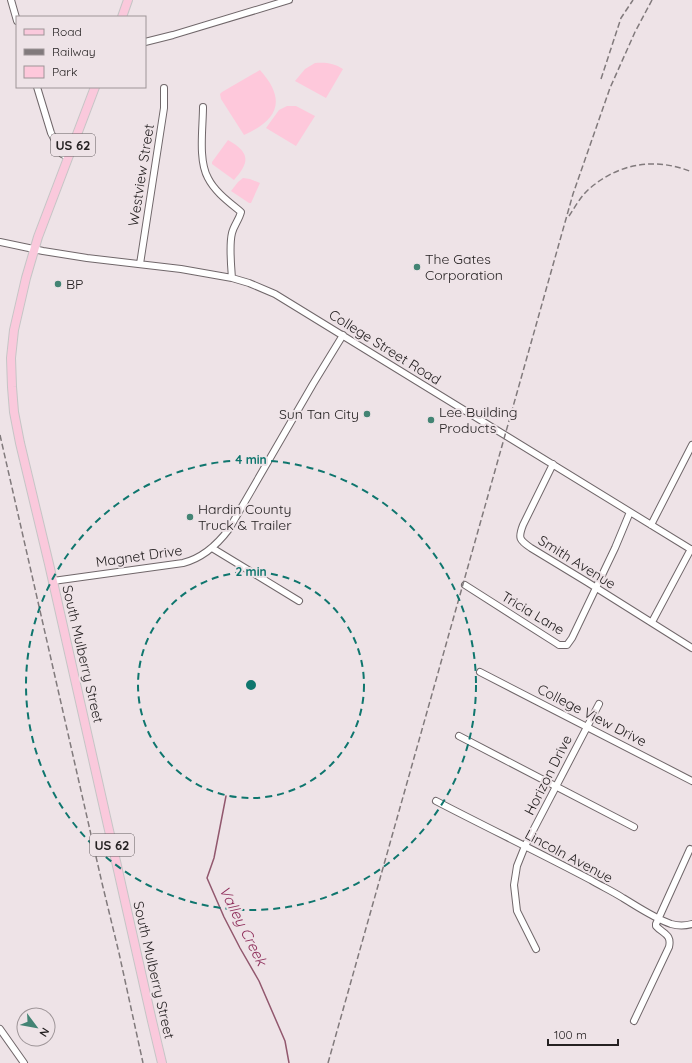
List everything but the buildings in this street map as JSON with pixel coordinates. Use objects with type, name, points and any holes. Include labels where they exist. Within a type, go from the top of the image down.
[{"type":"main road","points":[[122,16],[128,0]]},
{"type":"main road","name":"US 62","points":[[34,250],[95,88]]},
{"type":"main road","name":"South Mulberry Street","points":[[34,250],[14,330],[12,358],[14,412],[162,1063]]},
{"type":"street","points":[[11,0],[16,18]]},
{"type":"street","points":[[146,42],[289,0]]},
{"type":"street","points":[[37,88],[51,133],[62,154],[68,157]]},
{"type":"street","name":"Westview Street","points":[[140,264],[164,108],[164,88]]},
{"type":"street","points":[[203,107],[202,153],[205,172],[214,187],[240,212],[240,217],[232,233],[232,278]]},
{"type":"street","name":"College Street Road","points":[[0,242],[34,250],[181,269],[232,278],[249,283],[275,294],[691,550]]},
{"type":"street","name":"Magnet Drive","points":[[53,581],[183,563],[194,560],[212,548],[229,529],[313,384],[343,336]]},
{"type":"street","points":[[652,525],[692,445]]},
{"type":"street","name":"Smith Avenue","points":[[553,464],[523,525],[520,533],[520,539],[531,548],[692,648]]},
{"type":"street","name":"Tricia Lane","points":[[465,585],[556,643],[566,645],[572,638],[630,512]]},
{"type":"street","points":[[212,548],[299,601]]},
{"type":"street","points":[[652,622],[691,550]]},
{"type":"street","name":"College View Drive","points":[[480,672],[692,781]]},
{"type":"street","name":"Horizon Drive","points":[[536,949],[517,911],[514,885],[517,866],[525,846],[599,704]]},
{"type":"street","points":[[459,736],[634,827]]},
{"type":"street","name":"Lincoln Avenue","points":[[436,801],[621,896],[659,918],[675,925],[684,926],[692,924]]},
{"type":"street","points":[[634,1021],[669,947],[669,938],[656,926],[690,849]]},
{"type":"street","points":[[1,1031],[24,1063]]},
{"type":"green space","points":[[315,63],[329,63],[343,69],[326,98],[295,81],[305,69]]},
{"type":"green space","points":[[260,70],[274,91],[276,100],[275,108],[265,123],[244,135],[221,99],[220,94]]},
{"type":"green space","points":[[287,106],[296,106],[315,116],[296,146],[266,128],[279,110]]},
{"type":"green space","points":[[228,140],[235,144],[244,153],[245,157],[243,167],[234,180],[212,164]]},
{"type":"green space","points":[[243,178],[260,183],[251,203],[231,191]]},
{"type":"waterway","name":"Valley Creek","points":[[226,796],[214,858],[207,878],[224,917],[259,981],[285,1041],[289,1063]]},
{"type":"railway","points":[[601,79],[621,18],[633,0]]},
{"type":"railway","points":[[328,1063],[573,194],[610,88],[635,32],[652,0]]},
{"type":"railway","points":[[569,216],[589,189],[601,180],[625,168],[651,164],[678,167],[692,172]]},
{"type":"railway","points":[[0,435],[143,1063]]},
{"type":"place","name":"The Gates Corporation","points":[[417,267]]},
{"type":"place","name":"BP","points":[[58,284]]},
{"type":"place","name":"Sun Tan City","points":[[367,414]]},
{"type":"place","name":"Lee Building Products","points":[[431,420]]},
{"type":"place","name":"Hardin County Truck & Trailer","points":[[190,517]]}]
